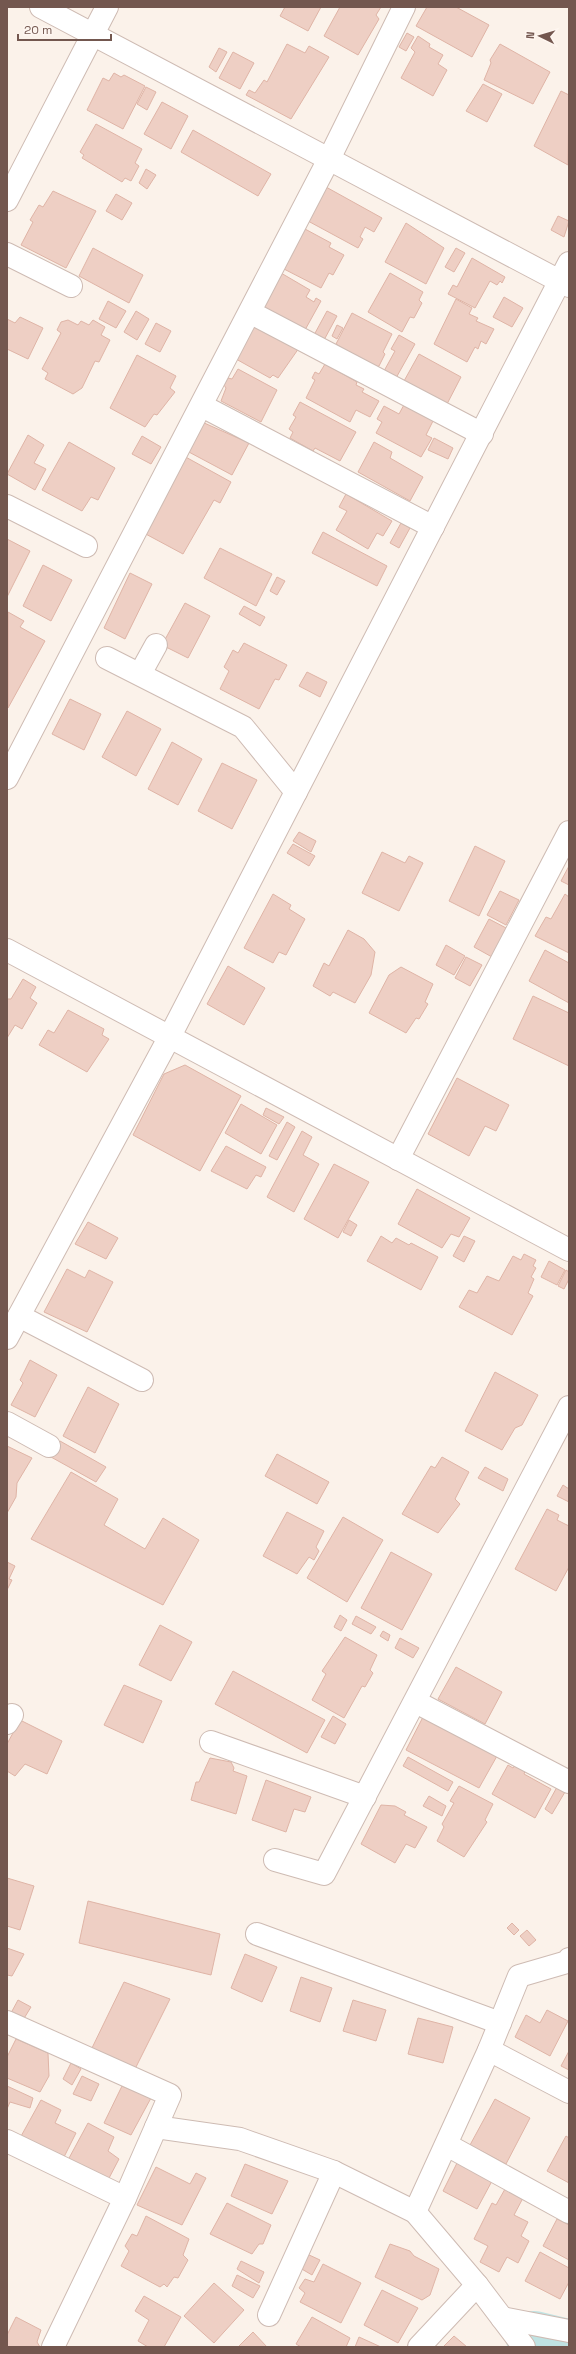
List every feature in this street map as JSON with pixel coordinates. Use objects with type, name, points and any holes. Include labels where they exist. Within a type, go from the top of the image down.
[{"type":"street","points":[[7,1338],[169,1038],[433,527],[566,277],[329,159],[93,33],[41,7]]},
{"type":"street","points":[[7,200],[107,7]]},
{"type":"street","points":[[7,778],[329,159],[404,7]]},
{"type":"street","points":[[7,254],[71,286]]},
{"type":"street","points":[[259,317],[482,434]]},
{"type":"street","points":[[208,409],[433,527]]},
{"type":"street","points":[[7,506],[86,546]]},
{"type":"street","points":[[140,674],[156,645]]},
{"type":"street","points":[[107,658],[243,727],[296,792]]},
{"type":"street","points":[[398,1159],[569,832]]},
{"type":"street","points":[[7,950],[169,1038],[569,1250]]},
{"type":"street","points":[[19,1316],[142,1380]]},
{"type":"street","points":[[275,1860],[324,1874],[416,1702],[569,1407]]},
{"type":"street","points":[[7,1423],[49,1446]]},
{"type":"street","points":[[416,1702],[569,1782]]},
{"type":"street","points":[[211,1742],[365,1797]]},
{"type":"street","points":[[257,1934],[500,2023]]},
{"type":"street","points":[[415,2212],[447,2145],[520,1976],[559,1963],[569,1977]]},
{"type":"street","points":[[7,2022],[170,2095],[125,2198],[53,2347]]},
{"type":"street","points":[[489,2050],[569,2092]]},
{"type":"street","points":[[156,2127],[240,2139],[334,2172],[415,2212],[477,2285],[524,2347]]},
{"type":"street","points":[[7,2141],[125,2198]]},
{"type":"street","points":[[447,2145],[569,2212]]},
{"type":"street","points":[[269,2315],[334,2172]]},
{"type":"street","points":[[419,2347],[477,2285]]},
{"type":"street","points":[[502,2318],[569,2331]]},
{"type":"building","points":[[285,7],[321,7],[308,31],[280,16]]},
{"type":"building","points":[[340,7],[381,7],[376,15],[379,19],[358,55],[324,36]]},
{"type":"building","points":[[427,7],[456,7],[489,25],[472,57],[416,26]]},
{"type":"building","points":[[407,33],[414,37],[406,51],[399,47]]},
{"type":"building","points":[[418,36],[430,44],[429,47],[443,55],[438,64],[447,70],[433,96],[401,78],[415,52],[411,48]]},
{"type":"building","points":[[287,44],[305,53],[309,46],[329,57],[291,119],[246,95],[249,90],[255,93],[264,80],[267,82]]},
{"type":"building","points":[[500,44],[550,72],[533,104],[484,80],[491,63],[490,60]]},
{"type":"building","points":[[219,48],[227,52],[216,72],[209,67]]},
{"type":"building","points":[[233,52],[254,63],[240,89],[219,78]]},
{"type":"building","points":[[114,73],[121,77],[124,75],[145,86],[123,129],[87,110],[103,78],[109,81]]},
{"type":"building","points":[[483,84],[502,94],[487,122],[466,111]]},
{"type":"building","points":[[146,87],[156,92],[147,110],[137,104]]},
{"type":"building","points":[[561,91],[569,95],[568,165],[534,146]]},
{"type":"building","points":[[162,102],[188,116],[171,149],[144,134]]},
{"type":"building","points":[[96,124],[142,149],[135,163],[139,166],[131,181],[125,178],[122,182],[82,158],[84,155],[80,152]]},
{"type":"building","points":[[193,130],[271,174],[258,196],[181,152]]},
{"type":"building","points":[[146,169],[156,175],[147,189],[139,183]]},
{"type":"building","points":[[326,187],[382,218],[374,232],[365,227],[360,237],[363,239],[358,248],[308,221]]},
{"type":"building","points":[[53,191],[96,211],[66,268],[21,245],[33,222],[30,220],[39,205],[43,207]]},
{"type":"building","points":[[116,194],[132,203],[122,220],[106,211]]},
{"type":"building","points":[[558,216],[569,221],[564,237],[551,230]]},
{"type":"building","points":[[406,223],[444,248],[426,284],[385,262]]},
{"type":"building","points":[[305,229],[331,243],[329,247],[344,255],[333,275],[329,273],[321,288],[282,268]]},
{"type":"building","points":[[93,248],[143,275],[129,303],[79,276]]},
{"type":"building","points":[[456,248],[465,253],[454,272],[445,267]]},
{"type":"building","points":[[472,258],[505,277],[502,283],[500,281],[497,285],[490,281],[475,308],[448,294],[453,285],[457,287]]},
{"type":"building","points":[[281,273],[310,290],[306,297],[314,302],[316,298],[321,301],[305,330],[261,308]]},
{"type":"building","points":[[390,273],[423,292],[419,300],[422,303],[414,318],[410,317],[402,332],[368,312]]},
{"type":"building","points":[[504,297],[523,308],[512,327],[493,317]]},
{"type":"building","points":[[456,299],[472,308],[469,314],[478,318],[476,321],[494,329],[486,344],[481,341],[478,349],[475,347],[467,362],[434,344]]},
{"type":"building","points":[[108,301],[126,311],[116,328],[99,319]]},
{"type":"building","points":[[136,311],[149,319],[137,340],[124,332]]},
{"type":"building","points":[[327,311],[337,316],[324,340],[314,335]]},
{"type":"building","points":[[352,313],[392,334],[383,352],[385,354],[379,366],[374,368],[336,344]]},
{"type":"building","points":[[20,317],[43,328],[28,359],[7,349],[7,319],[15,323]]},
{"type":"building","points":[[68,320],[78,325],[81,321],[89,325],[93,320],[105,327],[101,335],[110,340],[99,362],[95,361],[82,388],[73,394],[45,379],[48,373],[42,369],[61,333],[57,330],[61,322]]},
{"type":"building","points":[[156,323],[171,331],[160,352],[145,344]]},
{"type":"building","points":[[255,324],[299,348],[278,378],[273,375],[270,378],[236,359]]},
{"type":"building","points":[[337,325],[343,328],[337,339],[332,336]]},
{"type":"building","points":[[399,335],[415,344],[396,378],[384,371],[395,351],[391,349]]},
{"type":"building","points":[[419,354],[461,377],[447,404],[404,381]]},
{"type":"building","points":[[137,355],[176,376],[170,388],[175,392],[157,415],[154,414],[145,427],[110,408]]},
{"type":"building","points":[[325,364],[357,382],[356,385],[364,389],[362,392],[379,401],[370,417],[356,410],[350,422],[306,398],[315,380],[312,378],[315,372],[319,374]]},
{"type":"building","points":[[238,369],[277,390],[261,422],[221,401],[226,388],[224,385],[228,378],[232,379]]},
{"type":"building","points":[[300,402],[356,432],[340,461],[315,448],[313,451],[290,438],[293,432],[289,429],[296,417],[293,415]]},
{"type":"building","points":[[405,403],[434,419],[426,435],[432,438],[421,457],[376,433],[382,422],[377,419],[384,406],[399,414]]},
{"type":"building","points":[[202,422],[249,443],[232,475],[187,451]]},
{"type":"building","points":[[28,435],[44,445],[34,463],[46,469],[35,490],[7,474]]},
{"type":"building","points":[[142,436],[161,447],[151,464],[132,454]]},
{"type":"building","points":[[434,438],[453,448],[448,459],[428,450]]},
{"type":"building","points":[[69,442],[115,468],[98,500],[91,497],[82,511],[42,490]]},
{"type":"building","points":[[374,442],[392,452],[390,458],[423,477],[410,501],[358,472]]},
{"type":"building","points":[[182,455],[231,482],[220,503],[214,500],[183,554],[142,532]]},
{"type":"building","points":[[346,494],[392,521],[383,536],[377,533],[368,549],[336,530],[347,511],[339,507]]},
{"type":"building","points":[[401,523],[410,528],[399,548],[390,543]]},
{"type":"building","points":[[323,532],[387,566],[377,586],[312,553]]},
{"type":"building","points":[[7,539],[30,551],[7,597]]},
{"type":"building","points":[[220,548],[272,574],[256,606],[204,578]]},
{"type":"building","points":[[43,565],[72,580],[51,621],[23,606]]},
{"type":"building","points":[[130,573],[152,584],[125,639],[104,628]]},
{"type":"building","points":[[277,577],[285,581],[277,595],[270,591]]},
{"type":"building","points":[[185,603],[210,616],[188,658],[162,645]]},
{"type":"building","points":[[244,606],[265,617],[260,626],[239,614]]},
{"type":"building","points":[[8,612],[24,621],[20,627],[45,641],[8,708]]},
{"type":"building","points":[[244,643],[287,665],[279,680],[275,679],[259,709],[220,689],[229,671],[224,667],[233,650],[238,653]]},
{"type":"building","points":[[307,672],[327,682],[320,697],[299,686]]},
{"type":"building","points":[[70,699],[101,714],[84,750],[52,734]]},
{"type":"building","points":[[127,711],[161,729],[136,776],[102,757]]},
{"type":"building","points":[[172,742],[202,759],[178,805],[148,789]]},
{"type":"building","points":[[222,763],[257,780],[232,829],[198,811]]},
{"type":"building","points":[[299,832],[316,841],[311,852],[293,841]]},
{"type":"building","points":[[293,844],[315,856],[309,866],[287,853]]},
{"type":"building","points":[[475,846],[505,861],[479,916],[449,901]]},
{"type":"building","points":[[382,852],[405,863],[409,856],[423,863],[399,911],[362,893]]},
{"type":"building","points":[[569,866],[569,885],[561,881]]},
{"type":"building","points":[[500,891],[519,900],[506,925],[487,915]]},
{"type":"building","points":[[273,894],[291,905],[289,909],[305,919],[286,955],[279,952],[273,963],[244,948]]},
{"type":"building","points":[[565,894],[569,897],[569,953],[535,936],[546,917],[551,919]]},
{"type":"building","points":[[489,919],[508,929],[492,957],[474,947]]},
{"type":"building","points":[[348,930],[364,939],[375,952],[371,975],[355,1003],[333,992],[330,996],[313,986],[324,963],[329,966]]},
{"type":"building","points":[[446,945],[465,956],[454,975],[436,965]]},
{"type":"building","points":[[545,950],[569,963],[569,1003],[529,981]]},
{"type":"building","points":[[466,957],[482,965],[470,986],[455,978]]},
{"type":"building","points":[[228,966],[265,988],[244,1025],[207,1004]]},
{"type":"building","points":[[401,967],[433,984],[425,1002],[428,1004],[419,1019],[416,1018],[406,1033],[369,1013],[389,975]]},
{"type":"building","points":[[23,979],[36,987],[30,998],[37,1003],[22,1029],[15,1025],[7,1038],[7,999],[11,999]]},
{"type":"building","points":[[533,996],[569,1013],[569,1066],[513,1039]]},
{"type":"building","points":[[68,1010],[104,1029],[102,1035],[109,1039],[87,1072],[39,1045],[48,1030],[54,1033]]},
{"type":"building","points":[[185,1065],[241,1096],[200,1171],[133,1135],[164,1074]]},
{"type":"building","points":[[457,1078],[509,1105],[496,1131],[485,1126],[469,1156],[428,1134]]},
{"type":"building","points":[[241,1104],[277,1125],[261,1154],[225,1133]]},
{"type":"building","points":[[266,1108],[284,1117],[279,1124],[263,1115]]},
{"type":"building","points":[[287,1122],[295,1127],[277,1160],[269,1156]]},
{"type":"building","points":[[302,1131],[312,1137],[303,1155],[319,1164],[294,1212],[267,1197]]},
{"type":"building","points":[[226,1146],[266,1167],[261,1177],[256,1175],[247,1189],[211,1171]]},
{"type":"building","points":[[334,1164],[369,1182],[338,1238],[304,1219]]},
{"type":"building","points":[[417,1189],[470,1218],[459,1237],[451,1234],[442,1248],[398,1224]]},
{"type":"building","points":[[349,1220],[357,1225],[351,1236],[343,1232]]},
{"type":"building","points":[[88,1222],[118,1238],[106,1259],[75,1244]]},
{"type":"building","points":[[381,1236],[392,1243],[396,1238],[409,1245],[411,1243],[438,1257],[421,1290],[367,1261]]},
{"type":"building","points":[[464,1236],[475,1241],[464,1262],[453,1256]]},
{"type":"building","points":[[524,1254],[536,1260],[533,1266],[536,1268],[531,1277],[534,1279],[528,1293],[533,1296],[512,1335],[459,1307],[469,1290],[477,1293],[487,1276],[499,1281],[513,1256],[521,1260]]},
{"type":"building","points":[[549,1261],[565,1270],[557,1285],[541,1277]]},
{"type":"building","points":[[67,1269],[85,1278],[89,1270],[113,1282],[87,1332],[44,1312]]},
{"type":"building","points":[[566,1270],[569,1272],[569,1279],[564,1289],[558,1286]]},
{"type":"building","points":[[30,1360],[57,1375],[35,1417],[11,1405],[23,1383],[20,1380]]},
{"type":"building","points":[[495,1372],[538,1395],[522,1425],[515,1428],[502,1450],[465,1431]]},
{"type":"building","points":[[88,1387],[119,1404],[95,1453],[63,1436]]},
{"type":"building","points":[[60,1441],[106,1467],[96,1482],[51,1457]]},
{"type":"building","points":[[7,1446],[32,1458],[17,1483],[16,1497],[7,1513]]},
{"type":"building","points":[[277,1454],[329,1482],[317,1504],[265,1476]]},
{"type":"building","points":[[442,1457],[469,1472],[455,1499],[460,1504],[438,1533],[402,1514],[431,1466],[435,1468]]},
{"type":"building","points":[[485,1467],[508,1479],[503,1491],[478,1478]]},
{"type":"building","points":[[71,1472],[118,1499],[104,1525],[145,1549],[163,1518],[199,1540],[163,1605],[31,1539]]},
{"type":"building","points":[[563,1485],[569,1489],[569,1502],[557,1496]]},
{"type":"building","points":[[547,1509],[559,1515],[557,1520],[569,1526],[569,1567],[556,1591],[515,1569]]},
{"type":"building","points":[[287,1512],[324,1531],[316,1547],[319,1551],[314,1560],[309,1557],[297,1574],[263,1556]]},
{"type":"building","points":[[343,1517],[383,1540],[347,1602],[307,1578]]},
{"type":"building","points":[[391,1552],[432,1574],[402,1630],[361,1608]]},
{"type":"building","points":[[7,1562],[15,1566],[9,1579],[12,1580],[7,1590]]},
{"type":"building","points":[[340,1615],[347,1620],[341,1631],[334,1627]]},
{"type":"building","points":[[356,1616],[376,1627],[371,1634],[352,1624]]},
{"type":"building","points":[[160,1625],[192,1642],[171,1681],[139,1665]]},
{"type":"building","points":[[383,1631],[390,1635],[388,1641],[380,1636]]},
{"type":"building","points":[[345,1637],[377,1655],[370,1670],[373,1673],[365,1687],[362,1686],[344,1718],[312,1700],[326,1674],[322,1671]]},
{"type":"building","points":[[400,1638],[419,1648],[413,1658],[395,1648]]},
{"type":"building","points":[[456,1667],[502,1692],[485,1724],[438,1699]]},
{"type":"building","points":[[233,1671],[325,1720],[307,1753],[215,1704]]},
{"type":"building","points":[[124,1685],[162,1701],[143,1743],[104,1725]]},
{"type":"building","points":[[333,1716],[346,1724],[335,1744],[321,1737]]},
{"type":"building","points":[[423,1717],[497,1756],[479,1788],[406,1750]]},
{"type":"building","points":[[20,1720],[62,1741],[47,1774],[25,1764],[15,1776],[7,1771],[7,1744]]},
{"type":"building","points":[[408,1757],[453,1782],[448,1791],[403,1766]]},
{"type":"building","points":[[210,1758],[231,1762],[234,1768],[233,1771],[247,1776],[236,1814],[191,1800],[196,1782],[199,1782]]},
{"type":"building","points":[[508,1765],[513,1768],[515,1765],[525,1771],[524,1774],[551,1789],[535,1818],[492,1794]]},
{"type":"building","points":[[266,1780],[311,1797],[305,1812],[294,1809],[286,1832],[252,1820]]},
{"type":"building","points":[[459,1786],[493,1804],[485,1820],[487,1822],[464,1857],[437,1841],[444,1827],[442,1824],[454,1803],[450,1801]]},
{"type":"building","points":[[557,1787],[565,1792],[552,1814],[545,1809]]},
{"type":"building","points":[[429,1796],[446,1806],[442,1816],[423,1806]]},
{"type":"building","points":[[381,1805],[395,1806],[406,1812],[404,1815],[427,1827],[415,1848],[406,1844],[395,1863],[361,1844]]},
{"type":"building","points":[[7,1878],[34,1886],[20,1930],[7,1926]]},
{"type":"building","points":[[88,1901],[220,1934],[211,1975],[79,1943]]},
{"type":"building","points":[[512,1923],[519,1930],[514,1935],[507,1928]]},
{"type":"building","points":[[527,1930],[536,1940],[529,1946],[520,1936]]},
{"type":"building","points":[[7,1948],[24,1954],[12,1976],[7,1975]]},
{"type":"building","points":[[245,1954],[277,1967],[262,2002],[231,1988]]},
{"type":"building","points":[[301,1977],[332,1988],[320,2022],[290,2011]]},
{"type":"building","points":[[124,1982],[170,1999],[135,2069],[91,2050]]},
{"type":"building","points":[[18,2000],[31,2007],[23,2020],[11,2013]]},
{"type":"building","points":[[353,2000],[386,2010],[376,2041],[343,2031]]},
{"type":"building","points":[[547,2010],[568,2021],[550,2056],[515,2037],[526,2015],[540,2023]]},
{"type":"building","points":[[418,2018],[453,2027],[443,2063],[408,2054]]},
{"type":"building","points":[[16,2039],[48,2053],[49,2076],[40,2092],[7,2078],[7,2057]]},
{"type":"building","points":[[569,2051],[569,2070],[561,2066]]},
{"type":"building","points":[[71,2063],[81,2069],[72,2085],[63,2079]]},
{"type":"building","points":[[82,2076],[99,2084],[91,2101],[73,2094]]},
{"type":"building","points":[[7,2086],[33,2098],[30,2108],[10,2102],[7,2109]]},
{"type":"building","points":[[122,2086],[151,2098],[131,2135],[104,2123]]},
{"type":"building","points":[[495,2099],[530,2118],[506,2164],[470,2145]]},
{"type":"building","points":[[41,2100],[61,2110],[55,2123],[76,2133],[63,2159],[20,2138]]},
{"type":"building","points":[[88,2123],[114,2137],[108,2151],[119,2159],[108,2180],[68,2160]]},
{"type":"building","points":[[566,2136],[569,2138],[569,2183],[547,2171]]},
{"type":"building","points":[[457,2163],[492,2181],[477,2209],[443,2191]]},
{"type":"building","points":[[245,2164],[288,2181],[272,2214],[231,2196]]},
{"type":"building","points":[[156,2167],[190,2184],[196,2173],[206,2178],[182,2225],[137,2205]]},
{"type":"building","points":[[505,2189],[523,2198],[514,2215],[528,2222],[521,2236],[529,2241],[518,2263],[507,2257],[499,2272],[480,2262],[488,2246],[474,2239],[492,2203],[496,2205]]},
{"type":"building","points":[[227,2203],[271,2225],[263,2244],[259,2244],[252,2254],[210,2234]]},
{"type":"building","points":[[146,2216],[189,2239],[183,2255],[188,2260],[178,2278],[174,2277],[167,2287],[164,2284],[160,2287],[121,2266],[129,2251],[125,2246],[132,2234],[137,2236]]},
{"type":"building","points":[[557,2219],[569,2225],[569,2260],[543,2246]]},
{"type":"building","points":[[390,2244],[410,2251],[414,2256],[439,2269],[430,2295],[422,2300],[375,2277]]},
{"type":"building","points":[[540,2252],[569,2268],[569,2282],[560,2299],[525,2281]]},
{"type":"building","points":[[307,2254],[320,2260],[312,2275],[300,2268]]},
{"type":"building","points":[[241,2261],[264,2272],[259,2283],[237,2269]]},
{"type":"building","points":[[323,2264],[361,2283],[341,2323],[300,2302],[305,2293],[299,2288],[305,2279],[314,2282]]},
{"type":"building","points":[[237,2275],[260,2286],[253,2298],[232,2286]]},
{"type":"building","points":[[214,2283],[244,2310],[214,2343],[184,2316]]},
{"type":"building","points":[[382,2290],[418,2308],[398,2343],[364,2325]]},
{"type":"building","points":[[144,2296],[181,2317],[164,2347],[148,2347],[138,2341],[149,2320],[135,2311]]},
{"type":"building","points":[[16,2317],[41,2330],[37,2342],[40,2347],[7,2347],[7,2335]]},
{"type":"building","points":[[312,2317],[350,2338],[346,2347],[301,2347],[296,2344]]},
{"type":"building","points":[[253,2332],[267,2347],[238,2347]]},
{"type":"building","points":[[454,2336],[467,2347],[443,2347]]},
{"type":"building","points":[[359,2337],[381,2347],[355,2347]]},
{"type":"waterway","points":[[534,2339],[567,2347]]}]
